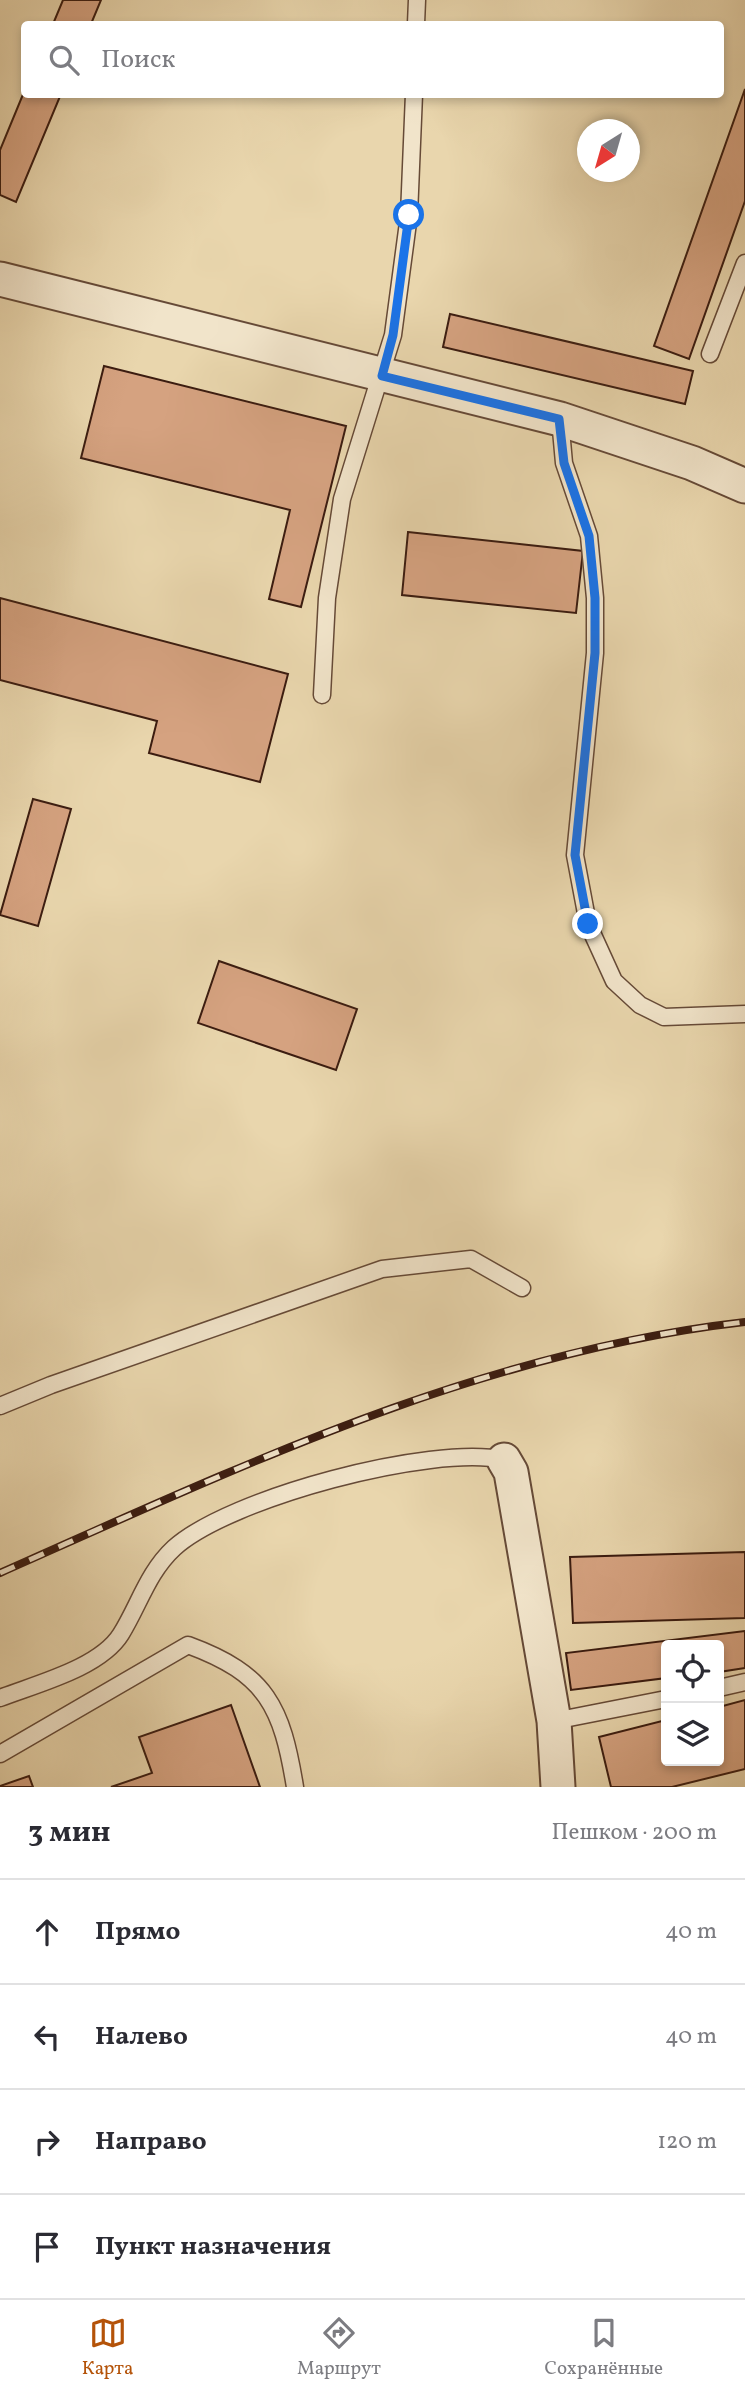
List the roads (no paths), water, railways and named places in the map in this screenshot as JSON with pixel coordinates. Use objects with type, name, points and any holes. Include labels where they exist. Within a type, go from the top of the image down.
[{"type":"street","points":[[0,279],[559,419],[692,463],[745,486]]},
{"type":"street","points":[[504,1460],[511,1472],[554,1721],[558,1787]]},
{"type":"lane","points":[[416,21],[417,0]]},
{"type":"lane","points":[[322,695],[327,598],[342,499],[393,335],[409,215],[414,98]]},
{"type":"lane","points":[[710,354],[745,263]]},
{"type":"lane","points":[[559,419],[564,463],[589,536],[595,598],[595,653],[575,855],[588,924],[614,981],[640,1006],[664,1017],[745,1014]]},
{"type":"lane","points":[[0,1406],[51,1385],[382,1269],[471,1259],[522,1289]]},
{"type":"lane","points":[[0,1698],[70,1672],[94,1659],[120,1637],[157,1566],[177,1546],[241,1510],[325,1479],[433,1461],[485,1456],[504,1460]]},
{"type":"lane","points":[[0,1754],[188,1645],[224,1658],[258,1684],[286,1735],[295,1787]]},
{"type":"lane","points":[[724,1687],[745,1682]]},
{"type":"lane","points":[[554,1721],[661,1700]]},
{"type":"railway","points":[[0,1573],[272,1454],[456,1386],[551,1359],[647,1337],[745,1322]]}]
